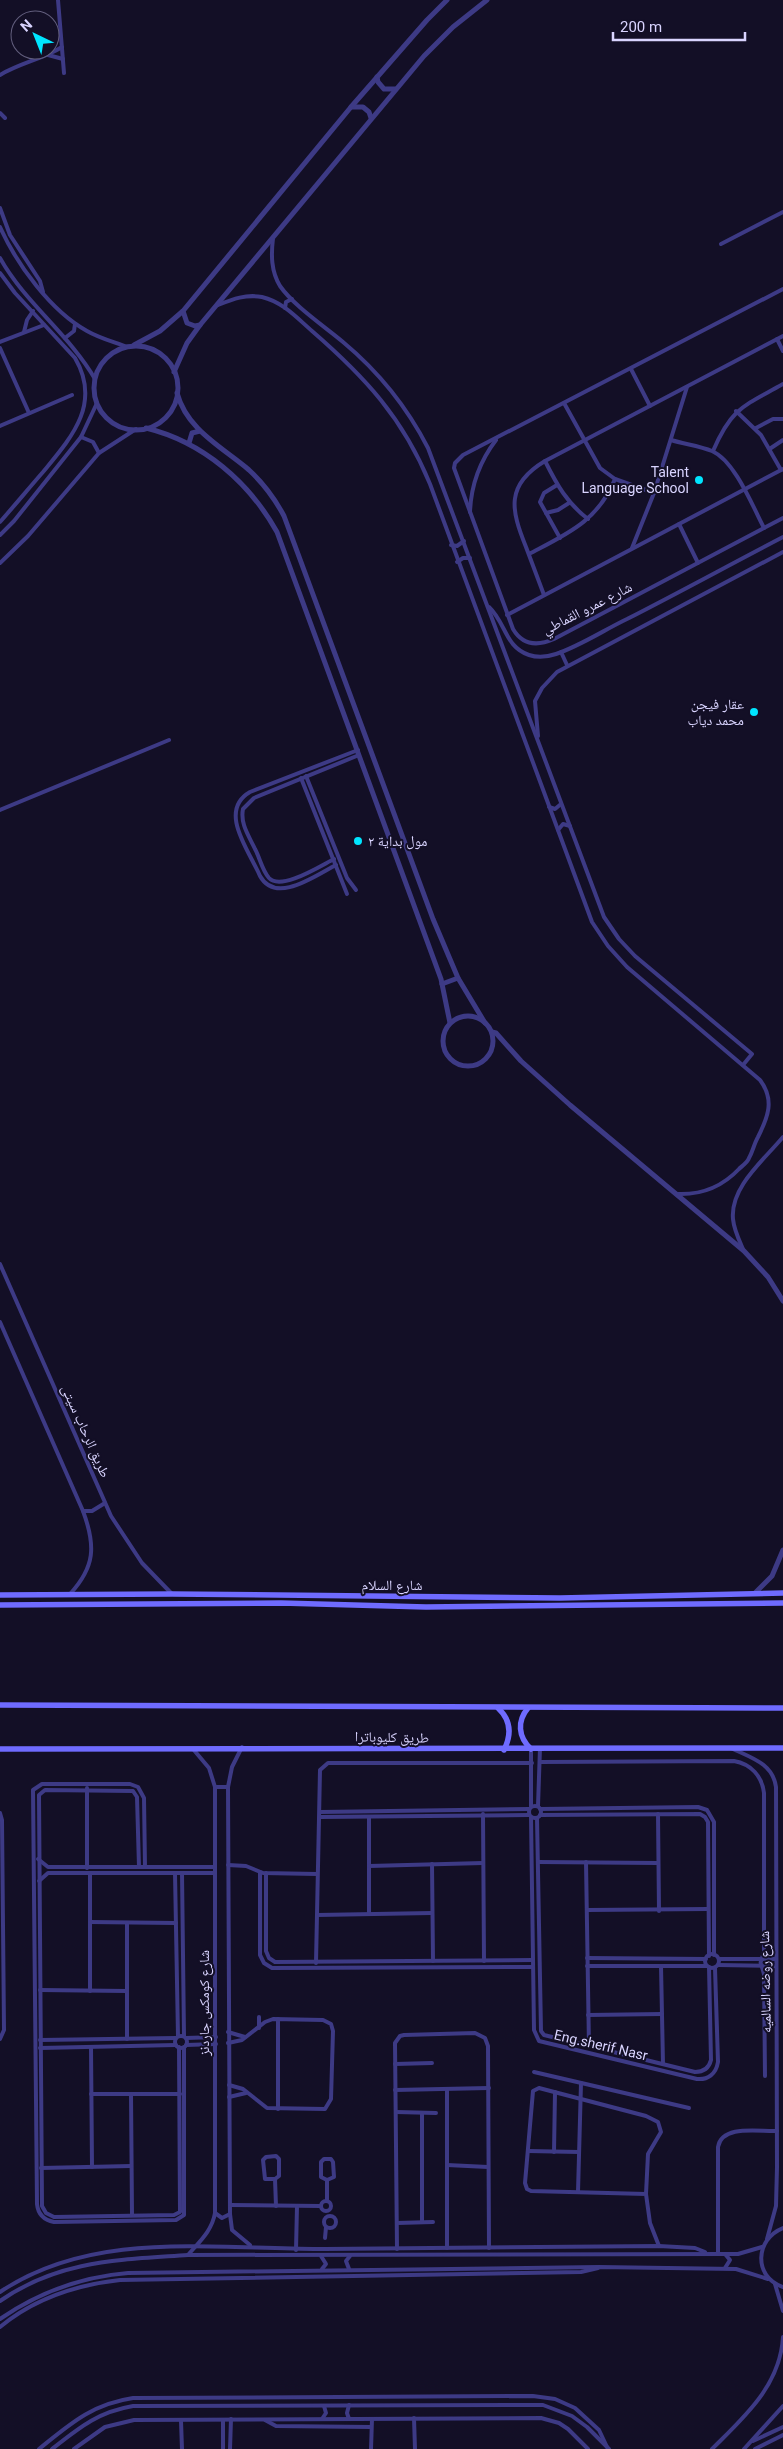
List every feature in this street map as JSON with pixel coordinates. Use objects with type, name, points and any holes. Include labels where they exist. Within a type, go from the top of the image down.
[{"type":"main road","name":"شارع السلام","points":[[0,1605],[560,1598],[783,1593]]},
{"type":"main road","name":"شارع السلام","points":[[0,1595],[172,1594],[426,1607],[783,1603]]},
{"type":"main road","points":[[0,1705],[783,1708]]},
{"type":"main road","points":[[498,1708],[509,1725],[509,1734],[504,1750]]},
{"type":"main road","points":[[528,1708],[522,1718],[520,1729],[524,1740],[531,1749]]},
{"type":"main road","name":"طريق كليوباترا","points":[[0,1749],[504,1750],[540,1748],[783,1748]]},
{"type":"street","points":[[58,0],[64,73]]},
{"type":"street","points":[[136,430],[124,428],[112,422],[103,414],[97,403],[94,391],[95,379],[101,364],[112,353],[134,345],[160,331],[183,311],[351,107],[427,20],[448,0]]},
{"type":"street","points":[[174,372],[187,344],[200,325],[395,89],[443,36],[487,0]]},
{"type":"street","points":[[0,75],[32,60]]},
{"type":"street","points":[[377,77],[384,89],[395,89]]},
{"type":"street","points":[[351,107],[363,107],[368,110],[371,118]]},
{"type":"street","points":[[0,208],[10,235],[40,281],[43,292]]},
{"type":"street","points":[[721,244],[783,212]]},
{"type":"street","points":[[0,227],[18,261],[43,292],[75,324],[89,332],[127,347]]},
{"type":"street","points":[[273,238],[271,258],[275,276],[292,299],[360,356],[404,407],[428,448],[600,908],[619,939],[642,962],[752,1054],[743,1066]]},
{"type":"street","points":[[0,258],[36,308],[80,355],[95,379]]},
{"type":"street","points":[[0,272],[32,312],[64,344],[80,366],[86,388],[83,414],[65,446],[0,522]]},
{"type":"street","name":"شارع عمرو القماطي","points":[[783,289],[463,455],[455,463],[454,474],[513,629],[521,640],[534,644],[547,642],[783,518]]},
{"type":"street","points":[[216,306],[233,299],[251,296],[269,299],[285,308],[354,368],[392,412],[422,465],[588,913],[608,946],[627,967],[763,1084],[770,1106],[768,1116],[749,1158],[729,1178],[715,1187],[693,1194],[677,1194]]},
{"type":"street","points":[[285,308],[287,300],[292,299]]},
{"type":"street","points":[[24,332],[27,320],[36,308]]},
{"type":"street","points":[[183,311],[187,323],[195,326],[200,325]]},
{"type":"street","points":[[0,342],[44,325],[49,321]]},
{"type":"street","points":[[65,338],[74,331],[75,324]]},
{"type":"street","points":[[544,595],[514,516],[514,498],[519,485],[528,473],[545,461],[783,336]]},
{"type":"street","points":[[777,339],[783,351]]},
{"type":"street","points":[[134,345],[148,347],[168,361],[174,372],[177,393],[184,413],[200,431],[254,476],[278,505],[293,536],[433,920],[458,978],[492,1032],[493,1039],[490,1053],[480,1063],[466,1066],[452,1061],[444,1049],[444,1034],[450,1023],[464,1016],[472,1016],[486,1023]]},
{"type":"street","points":[[0,348],[29,413]]},
{"type":"street","points":[[631,369],[650,406]]},
{"type":"street","points":[[713,451],[723,429],[736,411],[783,384]]},
{"type":"street","points":[[631,548],[654,493],[687,387]]},
{"type":"street","points":[[0,563],[28,536],[99,453],[136,430],[146,428],[161,421],[172,409],[177,393]]},
{"type":"street","points":[[0,426],[72,395]]},
{"type":"street","points":[[0,535],[14,521],[81,437],[97,403]]},
{"type":"street","points":[[564,403],[600,468],[615,479],[654,493]]},
{"type":"street","points":[[507,614],[782,470],[756,428],[736,411]]},
{"type":"street","points":[[756,428],[773,419],[783,419]]},
{"type":"street","points":[[146,428],[190,443],[241,483],[266,512],[287,555],[359,752],[442,984],[450,1023]]},
{"type":"street","points":[[190,443],[190,435],[200,431]]},
{"type":"street","points":[[81,437],[93,442],[99,453]]},
{"type":"street","name":"شارع عمرو القماطي","points":[[470,514],[472,494],[477,475],[485,455],[498,438]]},
{"type":"street","points":[[671,440],[713,451],[731,469],[764,528]]},
{"type":"street","points":[[770,448],[783,440]]},
{"type":"street","points":[[545,461],[569,503],[588,519]]},
{"type":"street","points":[[529,554],[560,538],[588,519],[604,501],[615,479]]},
{"type":"street","points":[[558,485],[542,496],[540,502],[560,538]]},
{"type":"street","points":[[546,513],[558,510],[569,503]]},
{"type":"street","points":[[679,524],[698,562]]},
{"type":"street","points":[[488,606],[496,614],[508,640],[516,648],[528,655],[541,657],[561,652],[783,537]]},
{"type":"street","points":[[451,545],[459,545],[464,540]]},
{"type":"street","points":[[538,739],[535,709],[536,697],[549,679],[567,665],[783,552]]},
{"type":"street","points":[[457,562],[463,558],[470,558]]},
{"type":"street","points":[[317,639],[324,639],[329,634]]},
{"type":"street","points":[[561,652],[567,665]]},
{"type":"street","points":[[325,658],[330,653],[336,653]]},
{"type":"street","points":[[0,810],[169,740]]},
{"type":"street","points":[[336,865],[294,886],[277,889],[264,883],[234,819],[235,810],[239,800],[264,786],[334,759],[359,752]]},
{"type":"street","points":[[334,859],[291,880],[278,882],[269,878],[244,826],[243,809],[254,798],[336,764],[359,752]]},
{"type":"street","points":[[334,759],[336,764]]},
{"type":"street","points":[[306,776],[345,873],[356,890]]},
{"type":"street","points":[[301,778],[347,894]]},
{"type":"street","points":[[549,807],[555,809],[562,803]]},
{"type":"street","points":[[557,830],[563,824],[570,826]]},
{"type":"street","points":[[251,855],[257,853]]},
{"type":"street","points":[[340,875],[345,873]]},
{"type":"street","points":[[442,984],[458,978]]},
{"type":"street","points":[[492,1032],[497,1034],[521,1061],[570,1105],[744,1251],[768,1277],[783,1301]]},
{"type":"street","points":[[744,1251],[734,1223],[734,1204],[742,1187],[783,1137]]},
{"type":"street","points":[[749,1158],[758,1166]]},
{"type":"street","name":"طريق الرحاب سيتى","points":[[0,1264],[105,1503],[133,1552],[172,1594]]},
{"type":"street","points":[[0,1322],[83,1511],[91,1537],[89,1566],[84,1577],[69,1595]]},
{"type":"street","points":[[83,1511],[97,1510],[105,1503]]},
{"type":"street","points":[[755,1593],[772,1576],[783,1550]]},
{"type":"street","name":"شارع كومكس جاردنز","points":[[188,2255],[208,2233],[214,2223],[216,2213],[215,1786],[209,1768],[192,1748]]},
{"type":"street","name":"شارع كومكس جاردنز","points":[[242,1748],[232,1767],[228,1787],[230,2214],[232,2230],[252,2246]]},
{"type":"street","points":[[320,1817],[483,1815],[539,1817],[608,1814],[700,1814],[705,1817],[708,1822],[707,1957],[711,2060],[709,2066],[704,2070],[695,2072],[545,2036],[542,2032],[538,1862],[539,1817],[539,1777],[540,1748]]},
{"type":"street","name":"شارع روضه السالميه","points":[[731,1748],[754,1757],[765,1765],[774,1779],[776,1792],[777,2167],[776,2206],[767,2239]]},
{"type":"street","name":"Eng.sherif Nasr","points":[[531,1749],[530,1816],[534,2030],[538,2039],[544,2043],[700,2080],[712,2075],[718,2062],[716,1966],[719,1959]]},
{"type":"street","points":[[540,1762],[729,1760],[743,1763],[754,1771],[760,1779],[764,1792],[764,1952],[760,1960],[760,1966],[764,1974],[765,2076]]},
{"type":"street","points":[[316,1962],[320,1770],[328,1763],[532,1763]]},
{"type":"street","points":[[532,1778],[539,1777]]},
{"type":"street","points":[[87,1784],[90,1991]]},
{"type":"street","points":[[145,1867],[142,1792],[136,1785],[39,1785],[33,1790],[31,1796],[37,2204],[44,2218],[54,2222],[167,2220],[179,2219],[184,2215],[181,2046],[177,2037],[175,1873]]},
{"type":"street","points":[[215,1786],[228,1787]]},
{"type":"street","points":[[776,1792],[783,1787]]},
{"type":"street","points":[[139,1867],[137,1797],[135,1792],[130,1790],[45,1790],[39,1794],[38,1881],[42,2206],[50,2216],[174,2215],[181,2211],[181,2046],[185,2037],[182,1873]]},
{"type":"street","points":[[320,1812],[698,1807],[707,1810],[714,1822],[714,1955]]},
{"type":"street","points":[[608,1808],[608,1814]]},
{"type":"street","points":[[483,1809],[484,1961]]},
{"type":"street","points":[[362,1817],[363,1811]]},
{"type":"street","points":[[0,1812],[4,2030],[0,2039]]},
{"type":"street","points":[[658,1814],[657,1863],[659,1911]]},
{"type":"street","points":[[369,1817],[369,1914]]},
{"type":"street","points":[[38,1859],[48,1867],[215,1867]]},
{"type":"street","points":[[538,1862],[657,1863]]},
{"type":"street","points":[[586,1862],[589,2047]]},
{"type":"street","points":[[369,1866],[484,1863]]},
{"type":"street","points":[[432,1864],[433,1961]]},
{"type":"street","points":[[228,1865],[246,1866],[266,1873],[317,1874]]},
{"type":"street","points":[[708,1866],[714,1866]]},
{"type":"street","points":[[260,1872],[260,1954],[264,1963],[272,1968],[533,1967]]},
{"type":"street","points":[[38,1881],[48,1873],[215,1873]]},
{"type":"street","points":[[266,1873],[268,1955],[272,1960],[279,1963],[533,1960]]},
{"type":"street","points":[[586,1910],[659,1911],[708,1909]]},
{"type":"street","points":[[532,1910],[539,1910]]},
{"type":"street","points":[[317,1915],[432,1914]]},
{"type":"street","points":[[90,1922],[176,1923]]},
{"type":"street","points":[[127,1923],[127,2039]]},
{"type":"street","points":[[714,1955],[719,1959],[776,1960]]},
{"type":"street","points":[[587,1958],[707,1957],[714,1955]]},
{"type":"street","points":[[588,1966],[776,1966]]},
{"type":"street","points":[[661,1966],[663,2064]]},
{"type":"street","points":[[40,1990],[127,1991]]},
{"type":"street","points":[[588,2015],[662,2014]]},
{"type":"street","points":[[259,2017],[259,2028]]},
{"type":"street","points":[[278,2019],[278,2109]]},
{"type":"street","points":[[228,2043],[245,2037],[265,2022],[278,2019],[322,2020],[331,2024],[333,2031],[331,2099],[328,2106],[322,2110],[278,2109],[264,2106],[246,2093],[229,2085]]},
{"type":"street","points":[[228,2032],[245,2037]]},
{"type":"street","points":[[397,2249],[394,2043],[400,2036],[477,2034],[485,2038],[488,2046],[489,2248]]},
{"type":"street","points":[[40,2040],[216,2037]]},
{"type":"street","points":[[40,2048],[216,2044]]},
{"type":"street","points":[[91,2046],[92,2167]]},
{"type":"street","points":[[628,2063],[629,2056]]},
{"type":"street","points":[[395,2064],[432,2063]]},
{"type":"street","points":[[534,2072],[689,2108]]},
{"type":"street","points":[[578,2192],[581,2083]]},
{"type":"street","points":[[395,2090],[489,2088]]},
{"type":"street","points":[[646,2194],[531,2191],[527,2189],[525,2183],[532,2092],[539,2088],[555,2092],[646,2116],[659,2124],[661,2135],[648,2154],[646,2194],[650,2224],[659,2246]]},
{"type":"street","points":[[447,2248],[448,2089]]},
{"type":"street","points":[[554,2152],[555,2092]]},
{"type":"street","points":[[229,2098],[246,2093]]},
{"type":"street","points":[[91,2094],[180,2094]]},
{"type":"street","points":[[131,2094],[132,2216]]},
{"type":"street","points":[[396,2112],[436,2113]]},
{"type":"street","points":[[422,2112],[422,2222]]},
{"type":"street","points":[[718,2254],[718,2147],[720,2140],[731,2132],[777,2132]]},
{"type":"street","points":[[528,2151],[579,2152]]},
{"type":"street","points":[[275,2179],[264,2178],[263,2162],[266,2157],[276,2156],[279,2159],[279,2174],[275,2179],[276,2206]]},
{"type":"street","points":[[327,2158],[333,2162],[334,2177],[327,2180],[321,2177],[321,2162],[327,2158]]},
{"type":"street","points":[[447,2165],[488,2167]]},
{"type":"street","points":[[42,2168],[131,2166]]},
{"type":"street","points":[[777,2167],[783,2169]]},
{"type":"street","points":[[327,2180],[328,2201],[331,2207],[329,2218]]},
{"type":"street","points":[[320,2206],[322,2202],[328,2201]]},
{"type":"street","points":[[230,2205],[320,2206]]},
{"type":"street","points":[[296,2250],[297,2206]]},
{"type":"street","points":[[320,2206],[324,2211],[329,2211]]},
{"type":"street","points":[[216,2213],[222,2218],[230,2214]]},
{"type":"street","points":[[325,2238],[326,2227],[322,2223],[323,2220],[329,2218],[337,2219],[337,2224],[326,2227]]},
{"type":"street","points":[[397,2223],[433,2222]]},
{"type":"street","points":[[768,2279],[761,2264],[762,2247],[767,2239],[783,2228]]},
{"type":"street","points":[[0,2292],[17,2282],[73,2258],[140,2248],[252,2246],[273,2250],[296,2250],[659,2246],[695,2248],[707,2253]]},
{"type":"street","points":[[0,2301],[20,2288],[75,2266],[140,2258],[188,2255],[738,2254],[762,2247]]},
{"type":"street","points":[[140,2248],[140,2258]]},
{"type":"street","points":[[273,2250],[273,2256]]},
{"type":"street","points":[[724,2269],[729,2264],[728,2256],[725,2254]]},
{"type":"street","points":[[322,2256],[326,2264],[322,2269]]},
{"type":"street","points":[[350,2256],[346,2264],[350,2269]]},
{"type":"street","points":[[0,2327],[34,2304],[61,2292],[90,2284],[120,2280],[581,2272],[599,2267]]},
{"type":"street","points":[[0,2319],[39,2295],[82,2279],[128,2273],[322,2269],[599,2267],[724,2269],[748,2271],[768,2279],[783,2288]]},
{"type":"street","points":[[190,2271],[190,2279]]},
{"type":"street","points":[[17,2282],[20,2288]]},
{"type":"street","points":[[775,2284],[783,2310]]},
{"type":"street","points":[[712,2449],[763,2394],[778,2362],[783,2337]]},
{"type":"street","points":[[439,2396],[439,2404]]},
{"type":"street","points":[[39,2449],[84,2414],[116,2400],[133,2398],[439,2396],[533,2396],[555,2399],[575,2408],[592,2422],[608,2448]]},
{"type":"street","points":[[279,2397],[279,2406]]},
{"type":"street","points":[[349,2405],[347,2414],[349,2419]]},
{"type":"street","points":[[48,2442],[53,2449],[87,2422],[116,2409],[133,2406],[533,2405],[554,2408],[580,2421],[608,2448]]},
{"type":"street","points":[[322,2419],[326,2413],[324,2406]]},
{"type":"street","points":[[744,2449],[783,2406]]},
{"type":"street","points":[[414,2418],[415,2449]]},
{"type":"street","points":[[74,2449],[94,2433],[120,2422],[231,2419],[541,2418],[559,2423],[575,2435],[588,2449]]},
{"type":"street","points":[[230,2449],[231,2419]]},
{"type":"street","points":[[371,2449],[372,2419]]},
{"type":"street","points":[[223,2420],[223,2447],[230,2444]]},
{"type":"street","points":[[265,2420],[276,2426],[371,2427]]},
{"type":"street","points":[[182,2421],[182,2449]]},
{"type":"street","points":[[749,2444],[783,2427]]},
{"type":"street","points":[[755,2449],[783,2435]]},
{"type":"place","name":"Talent Language School","points":[[699,480]]},
{"type":"place","name":"عقار فيجن محمد دياب","points":[[754,712]]},
{"type":"place","name":"مول بداية ۲","points":[[358,841]]}]
